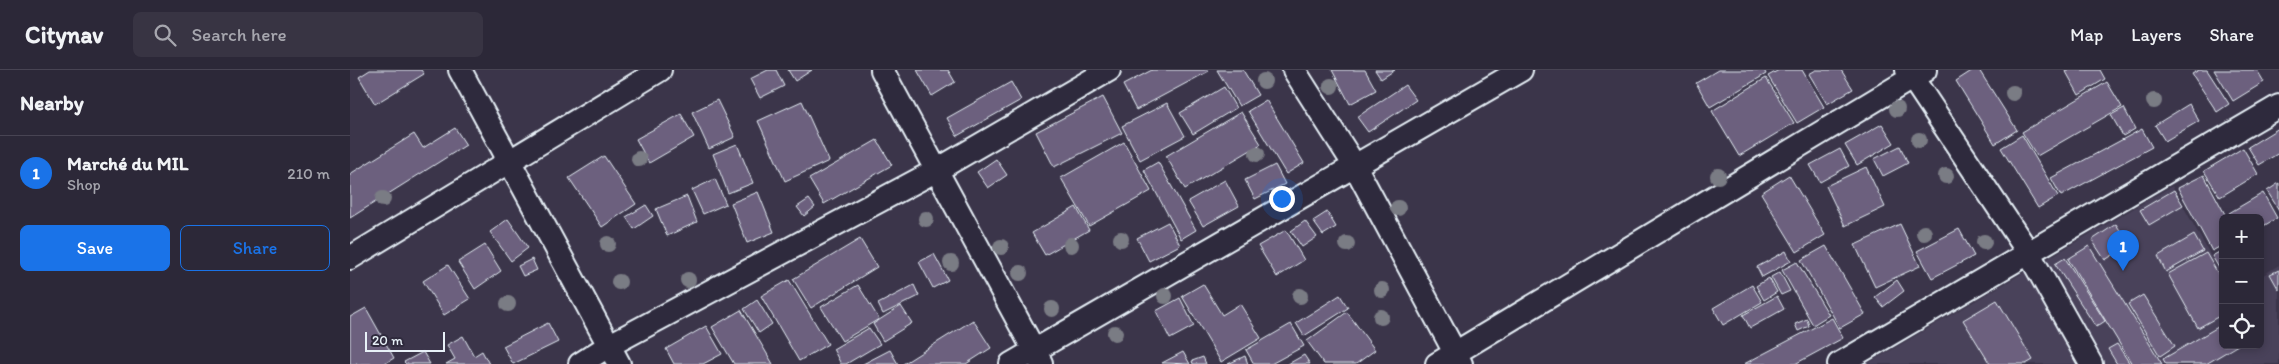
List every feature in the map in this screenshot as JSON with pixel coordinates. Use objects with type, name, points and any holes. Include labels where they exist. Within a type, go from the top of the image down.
[{"type":"street","points":[[460,70],[614,355]]},
{"type":"street","points":[[350,258],[660,70]]},
{"type":"street","points":[[882,70],[1038,357]]},
{"type":"street","points":[[580,364],[614,355],[1109,70]]},
{"type":"street","points":[[1294,70],[1355,166],[1451,361],[1915,73],[2028,252],[2091,364]]},
{"type":"street","points":[[1011,364],[1038,357],[1355,166],[1521,70]]},
{"type":"street","points":[[1839,364],[2279,106]]},
{"type":"shaded area","points":[[2172,186],[2219,271],[2219,349],[2264,349],[2264,274],[2279,265],[2279,364],[1867,364]]},
{"type":"building","points":[[370,70],[421,70],[424,74],[375,104],[359,77]]},
{"type":"building","points":[[768,70],[776,70],[784,86],[760,98],[750,79]]},
{"type":"building","points":[[788,70],[812,70],[795,81]]},
{"type":"building","points":[[917,70],[948,70],[955,82],[932,96]]},
{"type":"building","points":[[1152,70],[1209,71],[1136,110],[1123,85]]},
{"type":"building","points":[[1217,70],[1243,70],[1258,95],[1239,106]]},
{"type":"building","points":[[1332,70],[1365,70],[1376,90],[1350,104]]},
{"type":"building","points":[[1375,70],[1395,70],[1381,79]]},
{"type":"building","points":[[1718,70],[1764,70],[1766,74],[1710,107],[1696,83]]},
{"type":"building","points":[[1779,70],[1802,70],[1824,107],[1797,123],[1768,76]]},
{"type":"building","points":[[1816,70],[1841,70],[1853,89],[1827,104],[1809,74]]},
{"type":"building","points":[[1973,70],[1979,70],[2017,130],[1995,144],[1956,81]]},
{"type":"building","points":[[2065,70],[2100,70],[2105,79],[2079,95]]},
{"type":"building","points":[[2199,70],[2207,70],[2229,104],[2217,112],[2192,74]]},
{"type":"building","points":[[2214,70],[2257,70],[2264,82],[2233,101]]},
{"type":"building","points":[[1766,78],[1794,123],[1739,156],[1712,111]]},
{"type":"building","points":[[1011,82],[1021,100],[957,136],[947,118]]},
{"type":"building","points":[[2107,82],[2122,107],[2037,156],[2022,132]]},
{"type":"building","points":[[1405,85],[1416,100],[1368,132],[1357,117]]},
{"type":"building","points":[[1224,87],[1236,108],[1193,134],[1180,113]]},
{"type":"building","points":[[1103,97],[1122,133],[1054,167],[1036,132]]},
{"type":"building","points":[[717,100],[735,137],[709,149],[692,112]]},
{"type":"building","points":[[1266,100],[1304,163],[1286,174],[1248,111]]},
{"type":"building","points":[[802,101],[829,161],[785,181],[758,121]]},
{"type":"building","points":[[1167,103],[1185,136],[1140,160],[1122,126]]},
{"type":"building","points":[[2189,104],[2199,121],[2165,141],[2155,125]]},
{"type":"building","points":[[2124,108],[2135,129],[2123,136],[2111,115]]},
{"type":"building","points":[[1241,112],[1261,144],[1185,189],[1166,156]]},
{"type":"building","points":[[681,114],[694,137],[649,163],[636,139]]},
{"type":"building","points":[[1882,124],[1894,143],[1857,165],[1845,145]]},
{"type":"building","points":[[455,128],[466,145],[350,218],[350,174],[414,134],[423,148]]},
{"type":"building","points":[[2279,128],[2279,153],[2259,165],[2248,147]]},
{"type":"building","points":[[2142,129],[2152,147],[2061,196],[2051,178]]},
{"type":"building","points":[[2022,135],[2058,196],[2038,208],[2001,148]]},
{"type":"building","points":[[877,140],[892,165],[824,204],[809,179]]},
{"type":"building","points":[[1124,142],[1151,191],[1089,226],[1061,178]]},
{"type":"building","points":[[737,144],[753,183],[728,193],[713,154]]},
{"type":"building","points":[[1900,146],[1908,163],[1883,176],[1874,159]]},
{"type":"building","points":[[2243,148],[2258,174],[2220,197],[2204,171]]},
{"type":"building","points":[[1840,149],[1849,166],[1820,182],[1810,165]]},
{"type":"building","points":[[604,156],[636,204],[602,227],[569,178]]},
{"type":"building","points":[[996,159],[1007,175],[988,188],[977,172]]},
{"type":"building","points":[[1158,162],[1196,230],[1181,239],[1144,170]]},
{"type":"building","points":[[1275,165],[1285,184],[1255,199],[1245,180]]},
{"type":"building","points":[[1866,167],[1885,207],[1845,226],[1826,186]]},
{"type":"building","points":[[1789,175],[1825,235],[1797,252],[1761,193]]},
{"type":"building","points":[[2204,175],[2225,214],[2219,214],[2219,247],[2212,251],[2178,188]]},
{"type":"building","points":[[715,179],[726,204],[703,214],[692,190]]},
{"type":"building","points":[[1225,180],[1239,206],[1203,226],[1188,201]]},
{"type":"building","points":[[2279,183],[2279,210],[2267,191]]},
{"type":"building","points":[[2174,190],[2183,205],[2149,225],[2140,210]]},
{"type":"building","points":[[758,192],[774,232],[747,243],[731,203]]},
{"type":"building","points":[[2263,193],[2277,218],[2264,226],[2264,214],[2229,213]]},
{"type":"building","points":[[687,196],[697,222],[667,236],[656,209]]},
{"type":"building","points":[[809,199],[815,207],[804,216],[797,207]]},
{"type":"building","points":[[646,205],[653,216],[634,229],[626,217]]},
{"type":"building","points":[[1076,207],[1089,230],[1045,255],[1032,233]]},
{"type":"building","points":[[1327,212],[1336,227],[1323,235],[1313,221]]},
{"type":"building","points":[[508,219],[528,248],[511,261],[490,232]]},
{"type":"building","points":[[1305,221],[1317,237],[1302,247],[1291,231]]},
{"type":"building","points":[[1168,222],[1180,245],[1149,261],[1137,238]]},
{"type":"building","points":[[1900,224],[1920,266],[1875,287],[1855,245]]},
{"type":"building","points":[[2116,224],[2129,245],[2105,260],[2092,240]]},
{"type":"building","points":[[1959,229],[1974,256],[1932,278],[1917,251]]},
{"type":"building","points":[[1286,230],[1304,260],[1277,277],[1258,246]]},
{"type":"building","points":[[2194,235],[2203,251],[2166,272],[2158,256]]},
{"type":"building","points":[[860,239],[877,267],[811,308],[793,279]]},
{"type":"building","points":[[485,245],[501,271],[475,289],[458,262]]},
{"type":"building","points":[[1826,246],[1865,314],[1840,328],[1801,260]]},
{"type":"building","points":[[2089,246],[2162,364],[2132,364],[2068,259]]},
{"type":"building","points":[[1786,251],[1791,261],[1762,277],[1757,267]]},
{"type":"building","points":[[2219,252],[2219,268],[2212,256]]},
{"type":"building","points":[[2206,253],[2219,275],[2219,316],[2198,328],[2168,274]]},
{"type":"building","points":[[934,254],[948,280],[933,288],[919,262]]},
{"type":"building","points":[[2065,258],[2105,321],[2096,327],[2055,264]]},
{"type":"building","points":[[532,259],[537,270],[523,276],[518,266]]},
{"type":"building","points":[[1797,262],[1829,315],[1813,325],[1782,270]]},
{"type":"building","points":[[448,265],[470,299],[444,315],[423,281]]},
{"type":"building","points":[[2279,270],[2279,290],[2270,274]]},
{"type":"building","points":[[1780,272],[1790,291],[1781,295],[1771,277]]},
{"type":"building","points":[[1769,278],[1777,292],[1764,300],[1756,286]]},
{"type":"building","points":[[789,280],[828,344],[799,361],[761,296]]},
{"type":"building","points":[[1897,280],[1904,291],[1883,307],[1875,297]]},
{"type":"building","points":[[1203,284],[1222,315],[1240,304],[1261,338],[1221,362],[1182,296]]},
{"type":"building","points":[[858,285],[879,319],[842,341],[821,307]]},
{"type":"building","points":[[914,285],[919,296],[883,314],[878,304]]},
{"type":"building","points":[[1752,285],[1762,302],[1723,325],[1713,308]]},
{"type":"building","points":[[1340,295],[1348,308],[1304,336],[1296,323]]},
{"type":"building","points":[[2143,295],[2175,346],[2160,356],[2128,304]]},
{"type":"building","points":[[1777,296],[1784,309],[1750,328],[1743,315]]},
{"type":"building","points":[[1180,298],[1194,326],[1170,339],[1156,311]]},
{"type":"building","points":[[757,300],[772,324],[759,333],[744,309]]},
{"type":"building","points":[[1997,300],[2033,360],[2026,364],[1990,364],[1963,320]]},
{"type":"building","points":[[901,306],[912,323],[883,341],[873,324]]},
{"type":"building","points":[[366,308],[394,358],[384,364],[350,364],[350,317]]},
{"type":"building","points":[[741,310],[773,364],[734,364],[712,327]]},
{"type":"building","points":[[1347,312],[1375,350],[1356,364],[1324,364],[1307,341]]},
{"type":"building","points":[[1832,318],[1843,338],[1795,364],[1744,364]]},
{"type":"building","points":[[1807,319],[1809,326],[1798,331],[1795,324]]},
{"type":"building","points":[[973,320],[991,348],[966,364],[903,364]]},
{"type":"building","points":[[548,323],[558,342],[513,364],[503,346]]},
{"type":"building","points":[[1291,324],[1304,346],[1271,364],[1254,364],[1246,350]]},
{"type":"building","points":[[706,326],[722,354],[703,364],[674,364],[666,349]]},
{"type":"building","points":[[2219,326],[2219,349],[2231,349],[2206,364],[2166,364],[2163,359]]},
{"type":"building","points":[[869,328],[880,344],[846,364],[841,364],[833,349]]},
{"type":"building","points":[[463,336],[474,356],[482,351],[489,364],[446,364],[455,359],[447,345]]},
{"type":"building","points":[[2117,344],[2130,364],[2117,364],[2108,349]]},
{"type":"building","points":[[890,350],[898,364],[863,364]]},
{"type":"building","points":[[423,352],[430,364],[406,364],[404,362]]},
{"type":"building","points":[[1183,352],[1190,364],[1162,363]]},
{"type":"building","points":[[1304,355],[1310,364],[1288,364]]},
{"type":"building","points":[[1245,356],[1248,364],[1228,364]]},
{"type":"building","points":[[1203,357],[1206,364],[1193,364],[1192,361]]},
{"type":"place","name":"Marché du MIL","points":[[2123,271]]}]
